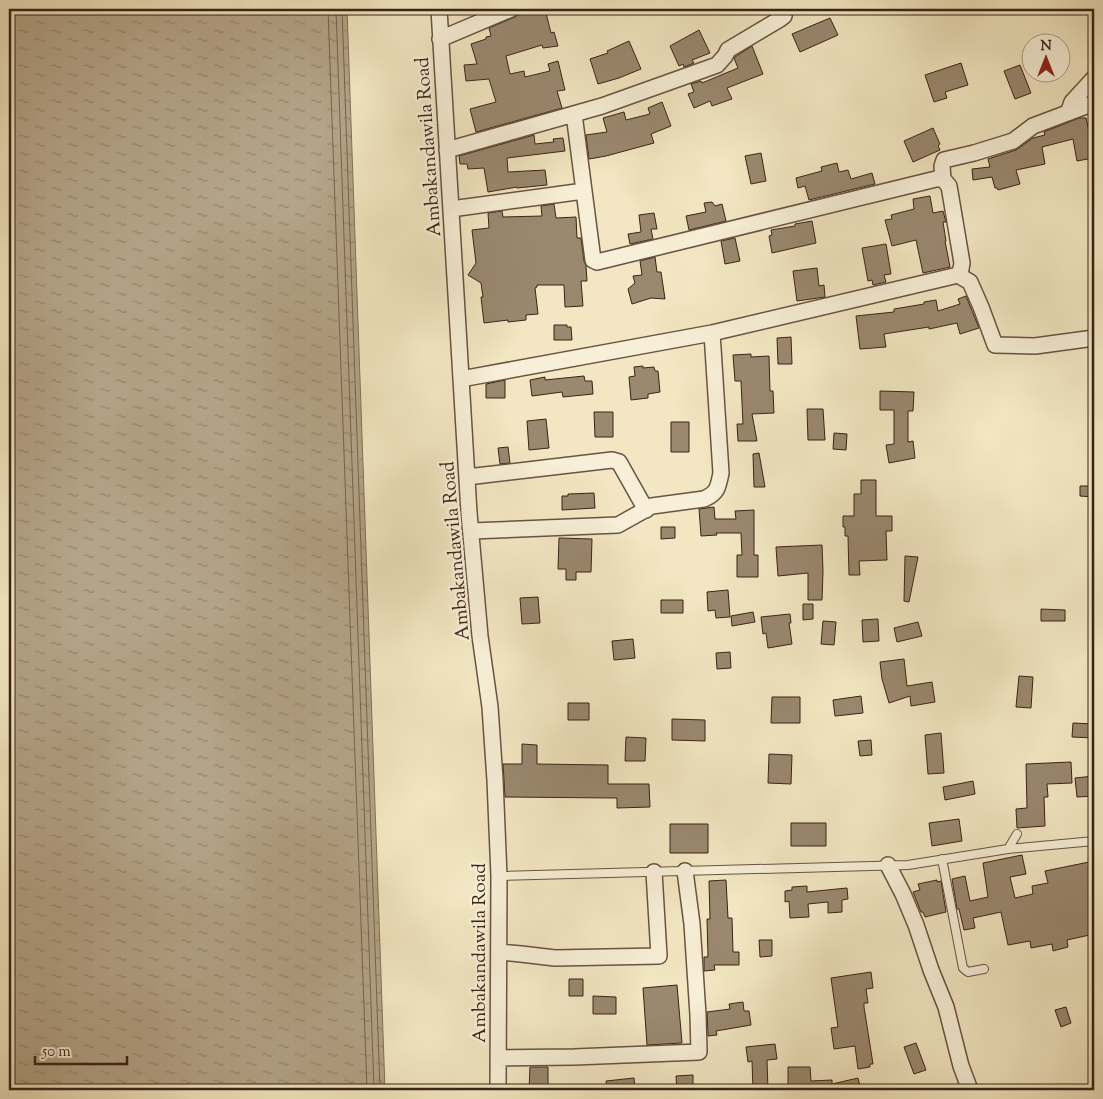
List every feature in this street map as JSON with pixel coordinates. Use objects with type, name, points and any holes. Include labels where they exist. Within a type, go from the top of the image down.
[{"type":"street","name":"Ambakandawila Road","points":[[439,9],[467,477],[480,636],[490,707],[495,780],[499,876],[498,1090]]},
{"type":"street","points":[[440,39],[511,9]]},
{"type":"street","points":[[447,150],[602,106],[716,65],[728,50],[780,20],[784,16],[780,9]]},
{"type":"street","points":[[1068,113],[1072,102],[1094,78]]},
{"type":"street","points":[[958,275],[962,263],[949,186],[943,179],[942,166],[944,160],[1013,141],[1033,126],[1094,103]]},
{"type":"street","points":[[574,114],[593,260],[597,262],[936,179],[943,179]]},
{"type":"street","points":[[451,209],[584,191]]},
{"type":"street","points":[[461,380],[712,333],[958,275],[970,282],[995,345],[1035,346],[1094,338]]},
{"type":"street","points":[[471,531],[618,525],[652,506],[704,499],[711,496],[717,488],[721,473],[712,333]]},
{"type":"street","points":[[467,477],[612,460],[619,462],[646,510]]},
{"type":"street","points":[[888,865],[916,925],[946,1007],[961,1066],[970,1090]]},
{"type":"street","points":[[498,1058],[699,1052],[692,924],[685,871]]},
{"type":"street","points":[[499,952],[555,958],[659,956],[654,872]]},
{"type":"lane","points":[[1008,849],[1017,834]]},
{"type":"lane","points":[[499,876],[908,865],[1008,849],[1094,841]]},
{"type":"lane","points":[[942,859],[963,968],[968,972],[984,969]]},
{"type":"water","points":[[9,9],[347,9],[385,1090],[9,1090]]},
{"type":"building","points":[[520,9],[545,9],[551,33],[554,32],[558,46],[543,48],[542,45],[506,56],[510,74],[524,71],[525,77],[550,71],[548,64],[558,61],[565,90],[557,91],[562,108],[476,132],[470,109],[496,102],[489,79],[466,81],[464,65],[477,64],[471,44],[491,36],[489,28],[515,17],[519,14]]},
{"type":"building","points":[[830,18],[838,35],[800,52],[792,34]]},
{"type":"building","points":[[699,30],[710,53],[692,60],[694,63],[684,67],[683,64],[679,66],[670,46]]},
{"type":"building","points":[[629,41],[641,69],[598,84],[590,59],[608,53],[607,51]]},
{"type":"building","points":[[752,46],[763,74],[727,88],[732,99],[712,106],[710,101],[694,108],[688,94],[694,92],[691,84],[701,81],[702,83],[738,68],[734,58]]},
{"type":"building","points":[[961,63],[968,85],[945,92],[947,98],[934,102],[925,75]]},
{"type":"building","points":[[1020,65],[1020,82],[1027,82],[1031,93],[1015,99],[1004,71]]},
{"type":"building","points":[[662,102],[671,126],[651,134],[654,143],[589,159],[586,135],[607,132],[603,118],[624,112],[626,120],[650,114],[648,108]]},
{"type":"building","points":[[1079,118],[1086,118],[1093,158],[1077,161],[1073,139],[1042,147],[1045,164],[1016,170],[1020,184],[998,190],[995,188],[992,177],[973,180],[972,169],[990,167],[988,159],[1016,150],[1033,138],[1045,135],[1044,132]]},
{"type":"building","points":[[933,128],[940,144],[938,146],[940,150],[913,162],[904,141]]},
{"type":"building","points":[[534,135],[535,144],[554,142],[553,139],[563,138],[565,151],[507,158],[508,172],[545,170],[547,185],[517,187],[488,192],[484,168],[468,169],[467,164],[460,164],[459,156]]},
{"type":"building","points":[[761,153],[766,181],[751,184],[745,156]]},
{"type":"building","points":[[837,163],[839,172],[848,170],[851,179],[872,173],[875,184],[809,200],[805,186],[798,188],[796,178],[822,171],[821,167]]},
{"type":"building","points":[[930,196],[933,213],[943,211],[946,222],[943,222],[945,241],[950,267],[923,273],[916,240],[892,246],[885,220],[892,219],[891,215],[914,209],[913,199]]},
{"type":"building","points":[[712,202],[715,206],[722,204],[726,221],[689,230],[686,216],[706,212],[704,203]]},
{"type":"building","points":[[554,204],[556,218],[576,217],[577,238],[581,238],[586,266],[587,281],[581,281],[583,306],[565,307],[564,285],[537,285],[535,288],[538,314],[526,315],[526,320],[484,323],[481,283],[468,275],[476,263],[472,230],[489,228],[488,213],[502,211],[503,217],[542,216],[541,206]]},
{"type":"building","points":[[654,213],[657,229],[651,229],[653,239],[630,244],[628,234],[641,232],[639,215]]},
{"type":"building","points":[[812,221],[816,243],[772,253],[769,236],[772,235],[771,230]]},
{"type":"building","points":[[735,238],[740,261],[725,264],[721,241]]},
{"type":"building","points":[[886,244],[891,274],[884,275],[886,282],[873,285],[872,280],[868,281],[862,248]]},
{"type":"building","points":[[655,257],[657,272],[661,272],[665,299],[651,298],[632,304],[628,289],[635,283],[633,276],[642,275],[640,261]]},
{"type":"building","points":[[817,268],[819,286],[824,285],[825,297],[797,301],[793,271]]},
{"type":"building","points":[[966,296],[979,328],[960,334],[957,323],[929,329],[929,327],[884,334],[886,347],[860,349],[856,316],[894,312],[894,309],[936,300],[938,311],[960,304],[958,299]]},
{"type":"building","points":[[554,325],[567,325],[567,327],[571,327],[572,340],[554,340]]},
{"type":"building","points":[[791,337],[792,364],[778,364],[777,338]]},
{"type":"building","points":[[751,354],[751,357],[769,356],[770,391],[773,391],[774,413],[752,414],[757,441],[738,441],[737,424],[743,424],[741,381],[735,381],[733,355]]},
{"type":"building","points":[[643,366],[643,368],[654,367],[655,371],[658,371],[660,392],[648,394],[648,398],[631,400],[629,377],[635,376],[634,367]]},
{"type":"building","points":[[584,376],[585,381],[592,381],[593,394],[563,397],[562,392],[532,396],[530,380],[545,377],[545,380]]},
{"type":"building","points":[[505,380],[505,398],[486,398],[486,384]]},
{"type":"building","points":[[880,391],[914,392],[913,411],[908,411],[908,442],[913,441],[915,458],[889,463],[886,445],[894,444],[894,410],[880,410]]},
{"type":"building","points":[[807,409],[823,409],[825,440],[808,440]]},
{"type":"building","points":[[594,412],[613,412],[613,437],[595,437]]},
{"type":"building","points":[[546,419],[549,448],[529,450],[527,421]]},
{"type":"building","points":[[671,422],[689,422],[689,452],[671,452]]},
{"type":"building","points":[[834,433],[847,434],[846,450],[833,449]]},
{"type":"building","points":[[508,447],[510,463],[500,464],[498,448]]},
{"type":"building","points":[[759,453],[765,487],[754,487],[753,454]]},
{"type":"building","points":[[861,480],[876,480],[876,516],[892,516],[892,531],[886,531],[887,560],[859,561],[860,575],[849,575],[848,536],[845,536],[843,516],[854,516],[854,494],[861,494]]},
{"type":"building","points":[[1080,486],[1094,486],[1094,497],[1080,496]]},
{"type":"building","points":[[594,493],[595,508],[562,510],[562,496]]},
{"type":"building","points":[[714,507],[715,519],[736,519],[735,511],[754,510],[754,555],[758,555],[758,577],[737,577],[737,555],[742,555],[741,533],[716,533],[717,535],[701,536],[699,509]]},
{"type":"building","points":[[661,527],[675,527],[675,538],[661,539]]},
{"type":"building","points":[[559,538],[592,539],[591,572],[576,572],[576,580],[566,580],[566,569],[558,569]]},
{"type":"building","points":[[822,545],[822,600],[808,600],[808,573],[778,576],[776,547]]},
{"type":"building","points":[[905,556],[918,557],[909,602],[904,601]]},
{"type":"building","points":[[728,590],[730,617],[716,618],[715,610],[708,611],[707,592]]},
{"type":"building","points":[[538,597],[540,623],[522,624],[520,598]]},
{"type":"building","points":[[661,600],[683,600],[683,613],[661,613]]},
{"type":"building","points":[[803,604],[813,604],[813,619],[803,620]]},
{"type":"building","points":[[1041,609],[1065,610],[1065,621],[1041,621]]},
{"type":"building","points":[[753,612],[755,622],[732,626],[731,616]]},
{"type":"building","points":[[790,614],[791,623],[789,623],[792,644],[768,648],[766,633],[763,634],[761,617]]},
{"type":"building","points":[[878,619],[879,641],[863,642],[862,620]]},
{"type":"building","points":[[823,621],[836,622],[834,645],[821,644]]},
{"type":"building","points":[[918,622],[922,636],[897,642],[894,628]]},
{"type":"building","points":[[633,639],[635,658],[614,660],[612,641]]},
{"type":"building","points":[[730,652],[731,668],[717,669],[716,653]]},
{"type":"building","points":[[904,659],[907,686],[932,682],[935,702],[911,706],[910,696],[889,703],[882,679],[880,662]]},
{"type":"building","points":[[1019,676],[1033,677],[1031,708],[1016,707]]},
{"type":"building","points":[[861,696],[863,713],[835,716],[833,700]]},
{"type":"building","points":[[772,697],[800,697],[800,723],[771,723]]},
{"type":"building","points":[[568,703],[589,703],[589,720],[568,720]]},
{"type":"building","points":[[672,719],[705,720],[705,741],[672,740]]},
{"type":"building","points":[[1073,723],[1094,724],[1094,738],[1072,737]]},
{"type":"building","points":[[941,733],[944,773],[928,774],[925,735]]},
{"type":"building","points":[[626,737],[646,738],[645,761],[625,761]]},
{"type":"building","points":[[871,740],[872,755],[860,756],[858,741]]},
{"type":"building","points":[[522,744],[537,745],[537,764],[608,765],[608,784],[649,784],[650,807],[617,808],[617,798],[505,797],[503,764],[522,764]]},
{"type":"building","points":[[769,754],[792,755],[791,784],[768,783]]},
{"type":"building","points":[[1071,762],[1072,783],[1047,784],[1048,797],[1044,797],[1045,826],[1017,828],[1016,809],[1027,808],[1026,764]]},
{"type":"building","points":[[1094,776],[1094,796],[1077,797],[1075,778]]},
{"type":"building","points":[[973,781],[975,794],[945,800],[943,787]]},
{"type":"building","points":[[959,819],[962,841],[932,846],[929,823]]},
{"type":"building","points":[[791,823],[826,823],[826,846],[791,846]]},
{"type":"building","points":[[670,824],[708,824],[708,853],[670,853]]},
{"type":"building","points":[[1022,855],[1026,874],[1010,877],[1015,898],[1033,894],[1032,886],[1048,883],[1045,871],[1094,861],[1094,934],[1067,940],[1068,947],[1053,951],[1052,944],[1031,948],[1030,941],[1008,945],[1001,912],[973,918],[975,928],[964,930],[959,909],[957,909],[952,879],[965,876],[970,901],[988,897],[983,863]]},
{"type":"building","points":[[726,880],[728,918],[732,918],[733,952],[739,952],[739,965],[714,965],[715,970],[704,971],[704,957],[708,957],[709,881]]},
{"type":"building","points":[[937,880],[937,882],[941,881],[946,912],[925,917],[913,892],[920,890],[918,884]]},
{"type":"building","points":[[807,886],[807,892],[847,888],[848,899],[842,900],[842,912],[828,913],[828,902],[808,904],[809,917],[790,918],[789,901],[785,902],[785,891],[792,890],[792,887]]},
{"type":"building","points":[[759,940],[772,940],[772,956],[760,957]]},
{"type":"building","points":[[871,972],[873,988],[866,989],[868,1003],[864,1003],[864,1007],[873,1064],[870,1064],[870,1067],[858,1069],[855,1046],[834,1049],[831,1028],[838,1027],[831,978]]},
{"type":"building","points":[[569,979],[583,979],[583,996],[569,996]]},
{"type":"building","points":[[677,985],[682,1043],[647,1045],[643,988]]},
{"type":"building","points":[[593,996],[616,997],[616,1014],[593,1014]]},
{"type":"building","points":[[743,1002],[744,1011],[749,1011],[751,1025],[716,1031],[717,1035],[708,1036],[707,1012],[730,1009],[729,1004]]},
{"type":"building","points":[[1066,1007],[1071,1023],[1061,1027],[1055,1010]]},
{"type":"building","points":[[916,1043],[926,1070],[914,1074],[904,1047]]},
{"type":"building","points":[[775,1044],[777,1059],[767,1060],[768,1090],[753,1090],[752,1061],[748,1062],[746,1047]]},
{"type":"building","points":[[530,1067],[548,1067],[548,1090],[529,1090]]},
{"type":"building","points":[[788,1067],[810,1067],[811,1081],[832,1080],[832,1084],[858,1078],[861,1090],[788,1090]]},
{"type":"building","points":[[693,1075],[693,1090],[677,1090],[676,1076]]},
{"type":"building","points":[[634,1078],[635,1090],[607,1090],[606,1081]]}]
